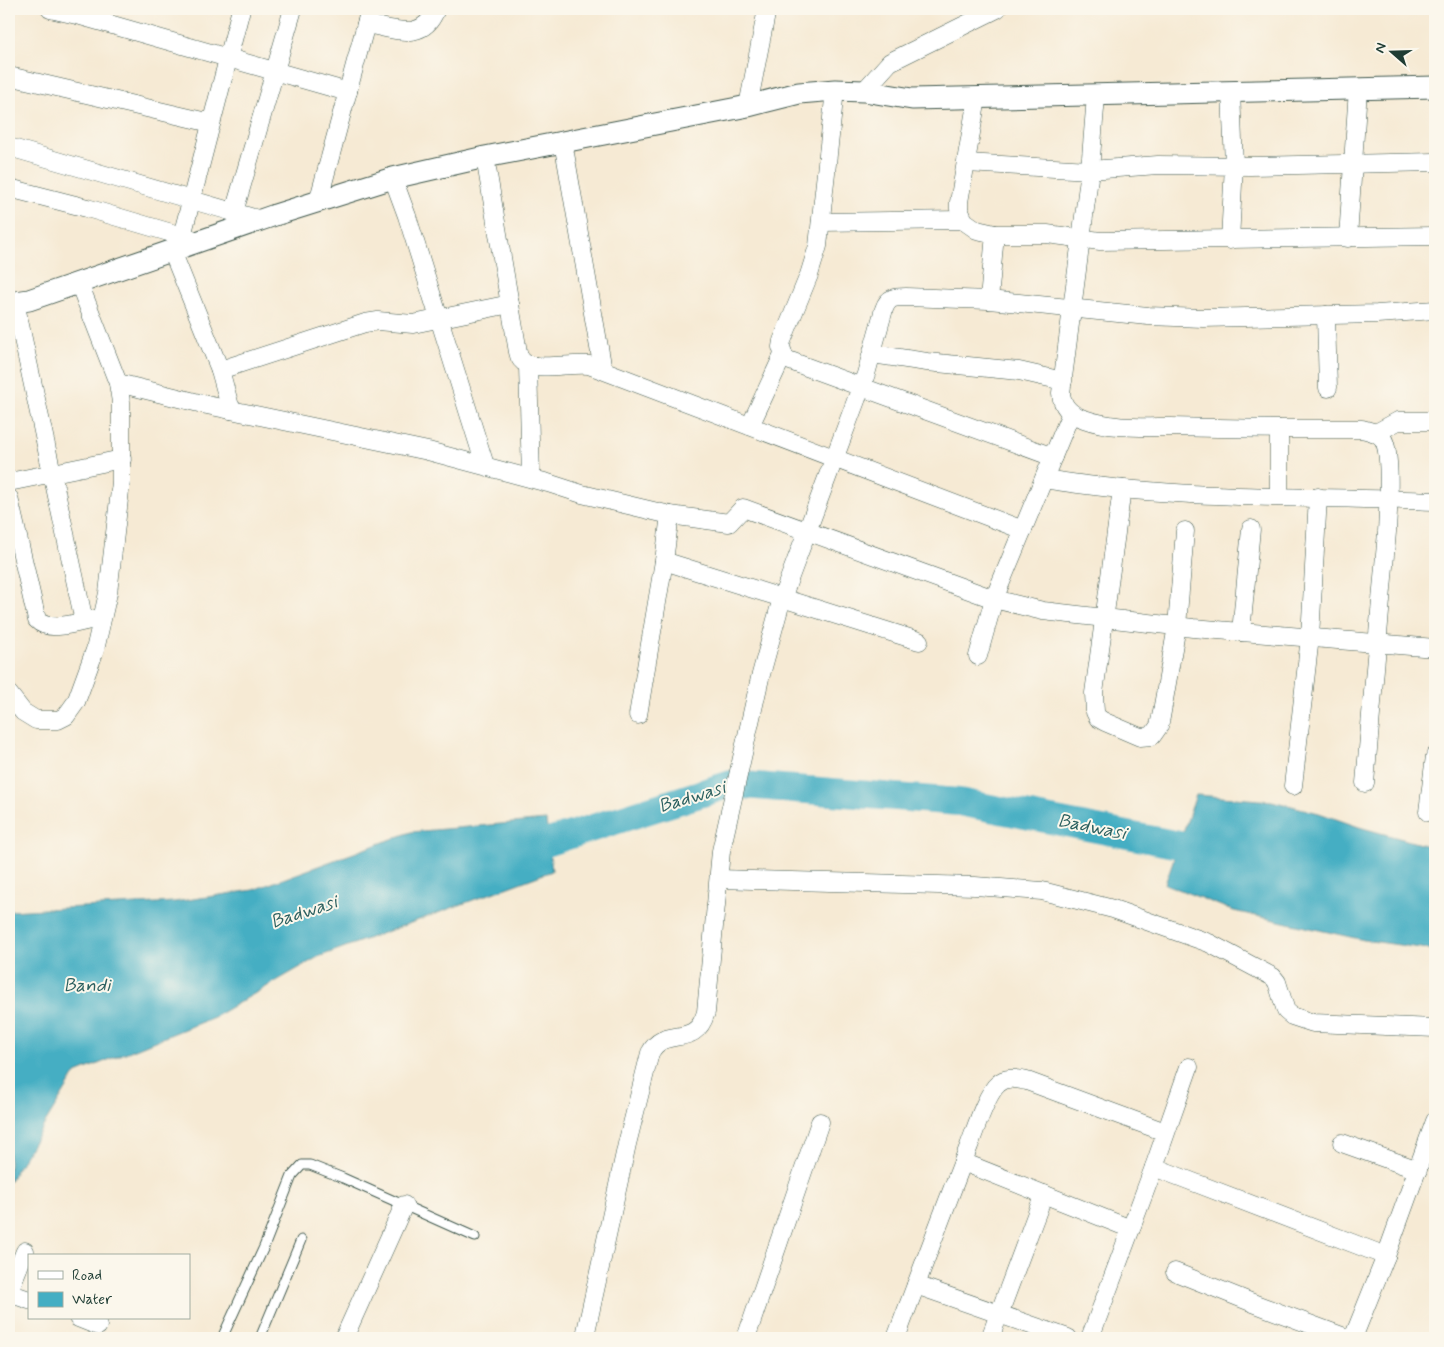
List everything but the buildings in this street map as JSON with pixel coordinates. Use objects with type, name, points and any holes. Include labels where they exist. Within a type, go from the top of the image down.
[{"type":"street","points":[[50,9],[81,16],[348,92]]},
{"type":"street","points":[[231,410],[185,243],[192,200],[241,9]]},
{"type":"street","points":[[234,212],[293,9]]},
{"type":"street","points":[[318,202],[368,16],[415,31],[428,25],[436,9]]},
{"type":"street","points":[[748,106],[767,9]]},
{"type":"street","points":[[864,91],[890,62],[997,9]]},
{"type":"street","points":[[9,76],[211,123]]},
{"type":"street","points":[[84,621],[12,302],[29,300],[185,243],[393,178],[485,157],[748,106],[799,93],[835,90],[864,91],[912,99],[1435,87]]},
{"type":"street","points":[[1348,238],[1358,89]]},
{"type":"street","points":[[835,90],[818,246],[782,341],[783,355],[789,361],[1052,458]]},
{"type":"street","points":[[1230,240],[1234,165],[1232,92]]},
{"type":"street","points":[[1096,96],[1090,170],[1061,398],[1066,408],[1071,412],[1092,422],[1180,428],[1362,430],[1376,433],[1383,439],[1387,451],[1389,499],[1365,783]]},
{"type":"street","points":[[964,222],[959,209],[959,202],[976,98]]},
{"type":"street","points":[[563,142],[602,370]]},
{"type":"street","points":[[9,147],[261,220]]},
{"type":"street","points":[[485,157],[519,357],[528,365],[589,365],[1023,530]]},
{"type":"street","points":[[966,163],[1090,170],[1158,165],[1352,165],[1435,162]]},
{"type":"street","points":[[393,178],[407,216],[485,465]]},
{"type":"street","points":[[9,188],[87,208],[185,243]]},
{"type":"street","points":[[820,222],[961,220],[977,230],[995,234],[1047,234],[1122,242],[1435,236]]},
{"type":"street","points":[[989,300],[995,234]]},
{"type":"street","points":[[9,694],[23,712],[36,720],[58,720],[66,716],[76,702],[95,650],[108,593],[121,482],[121,402],[118,383],[78,283]]},
{"type":"street","points":[[583,1337],[650,1053],[658,1042],[664,1039],[688,1035],[698,1028],[706,1012],[721,851],[752,712],[782,598],[861,386],[886,303],[894,297],[989,300],[1148,316],[1203,318],[1435,310]]},
{"type":"street","points":[[220,370],[365,323],[378,321],[407,324],[510,304]]},
{"type":"street","points":[[1326,315],[1328,388]]},
{"type":"street","points":[[872,354],[927,362],[1019,371],[1063,381]]},
{"type":"street","points":[[750,426],[783,355]]},
{"type":"street","points":[[528,365],[531,478]]},
{"type":"street","points":[[118,383],[188,401],[428,451],[485,465],[582,494],[670,515],[729,523],[743,508],[994,599],[1043,611],[1177,626],[1435,648]]},
{"type":"street","points":[[978,656],[994,599],[1071,412]]},
{"type":"street","points":[[1376,433],[1398,421],[1435,421]]},
{"type":"street","points":[[1279,429],[1279,496]]},
{"type":"street","points":[[9,482],[122,459]]},
{"type":"street","points":[[1044,479],[1122,489],[1435,501]]},
{"type":"street","points":[[1122,489],[1094,693],[1095,712],[1098,718],[1105,722],[1140,737],[1152,736],[1159,726],[1177,626],[1185,531]]},
{"type":"street","points":[[1293,786],[1310,638],[1318,497]]},
{"type":"street","points":[[9,498],[37,620],[41,624],[54,626],[102,617]]},
{"type":"street","points":[[638,715],[670,515]]},
{"type":"street","points":[[1241,632],[1252,529]]},
{"type":"street","points":[[664,561],[919,641]]},
{"type":"street","points":[[1428,812],[1435,756]]},
{"type":"street","points":[[718,878],[975,886],[1042,891],[1113,909],[1209,943],[1273,977],[1277,982],[1286,1011],[1301,1019],[1313,1023],[1435,1028]]},
{"type":"street","points":[[1090,1338],[1154,1167],[1188,1067]]},
{"type":"street","points":[[896,1338],[963,1162],[991,1093],[997,1084],[1014,1078],[1027,1081],[1165,1132]]},
{"type":"street","points":[[1354,1338],[1435,1121]]},
{"type":"street","points":[[746,1338],[820,1122]]},
{"type":"street","points":[[1342,1143],[1418,1170]]},
{"type":"street","points":[[963,1162],[1131,1229]]},
{"type":"street","points":[[1154,1167],[1386,1256]]},
{"type":"street","points":[[990,1338],[1044,1194]]},
{"type":"street","points":[[344,1338],[404,1205]]},
{"type":"street","points":[[25,1251],[9,1292],[28,1300]]},
{"type":"street","points":[[1176,1272],[1347,1338]]},
{"type":"street","points":[[916,1285],[1068,1338]]},
{"type":"street","points":[[83,1320],[98,1326]]},
{"type":"lane","points":[[222,1338],[264,1247],[292,1176],[302,1165],[310,1165],[475,1237]]},
{"type":"lane","points":[[260,1338],[301,1240]]},
{"type":"water","points":[[1196,795],[1272,801],[1435,848],[1435,950],[1364,940],[1234,911],[1165,884]]},
{"type":"water","name":"Bandi","points":[[546,820],[552,871],[318,957],[214,1017],[76,1073],[9,1182],[9,911],[174,902],[253,890],[411,832]]},
{"type":"waterway","name":"Badwasi","points":[[514,853],[731,784],[959,802],[1215,852]]}]
